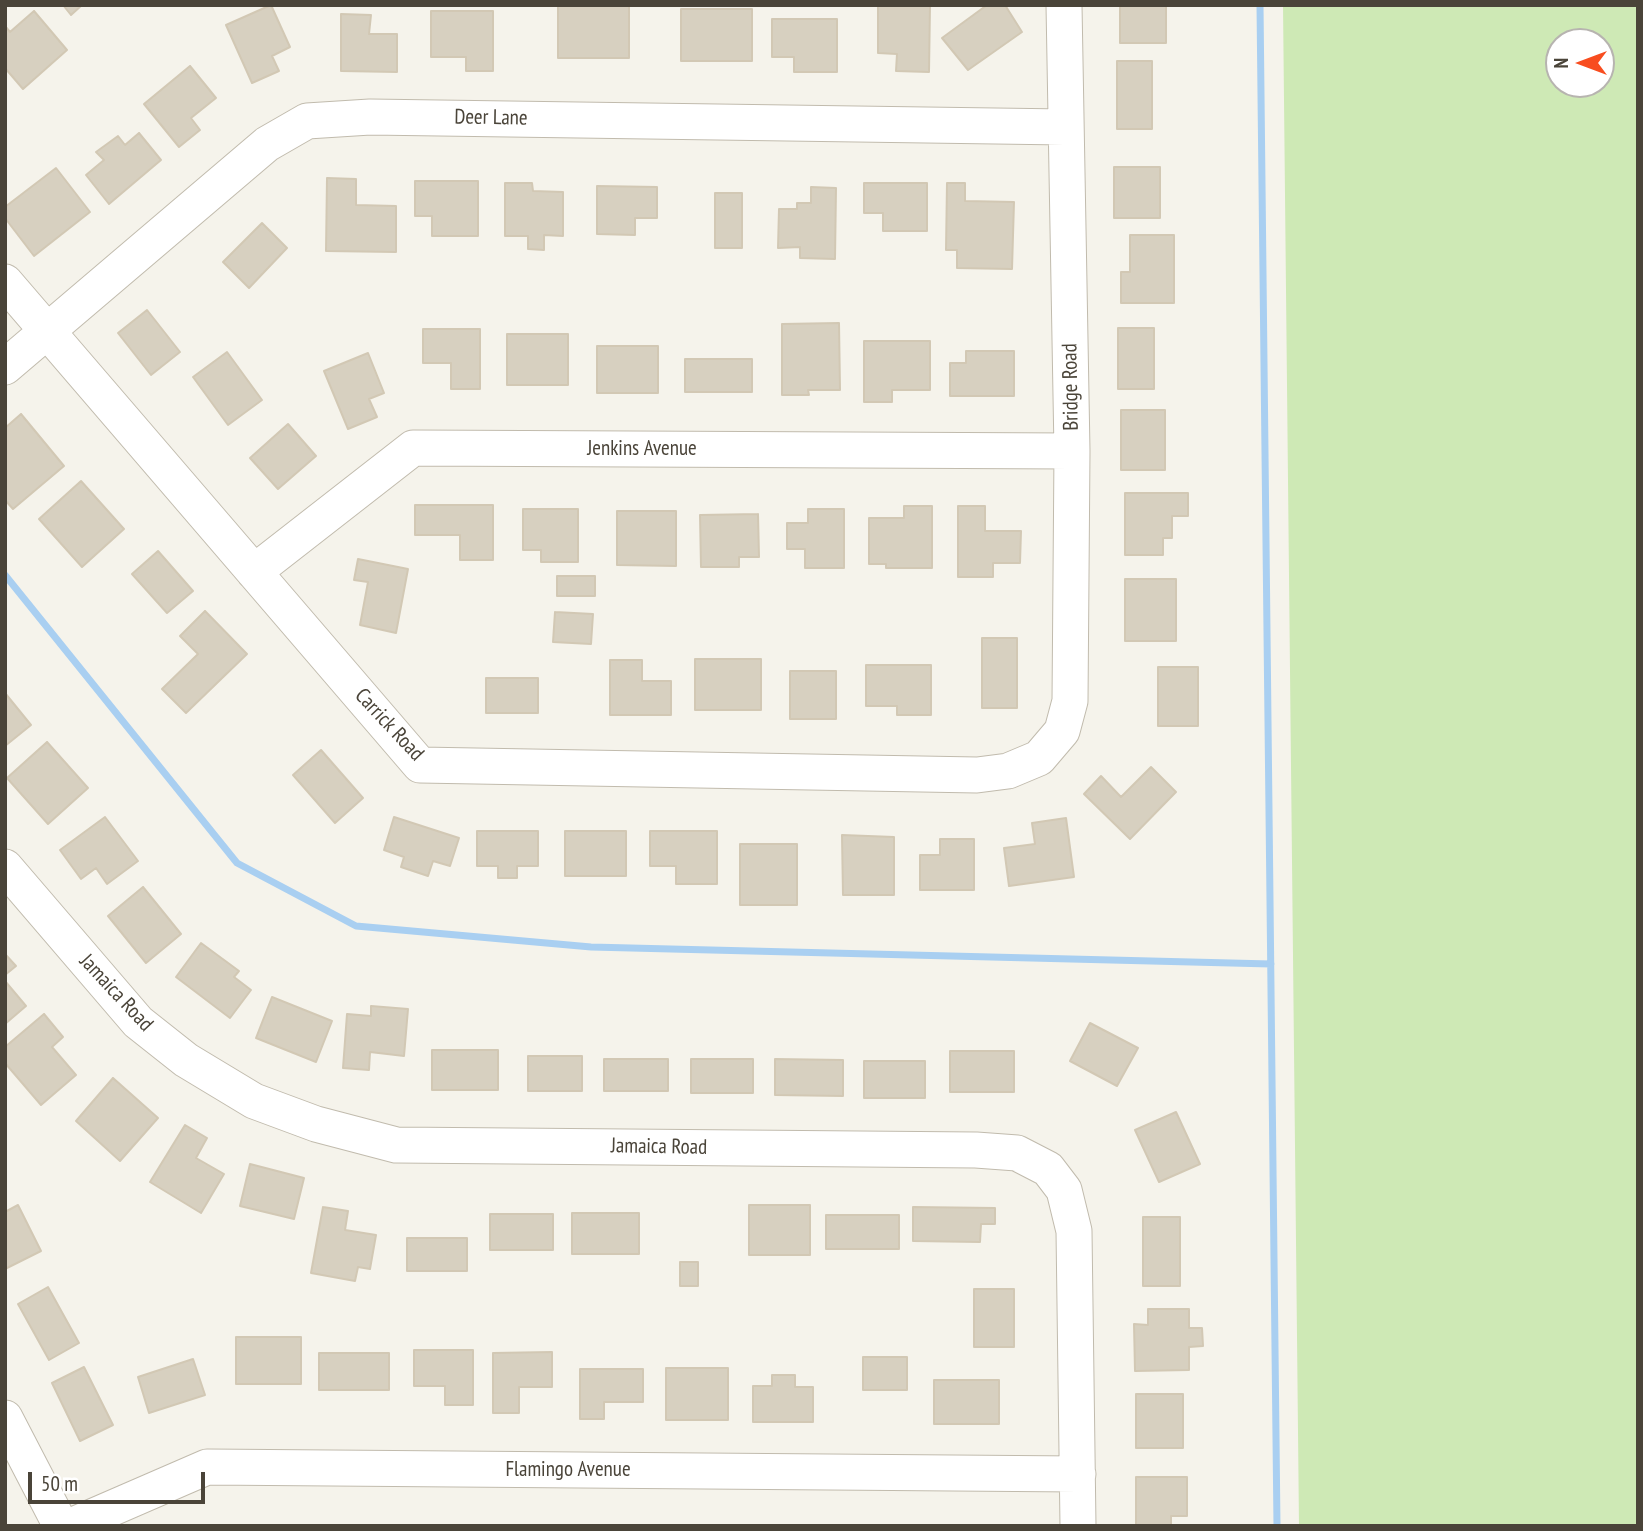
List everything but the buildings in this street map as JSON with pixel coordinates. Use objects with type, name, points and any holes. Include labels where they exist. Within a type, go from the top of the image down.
[{"type":"street","name":"Bridge Road","points":[[1039,758],[1062,732],[1070,701],[1072,451],[1064,5]]},
{"type":"street","name":"Deer Lane","points":[[5,367],[267,144],[307,121],[370,117],[1065,127]]},
{"type":"street","name":"Carrick Road","points":[[5,282],[420,765],[977,775],[1008,771],[1039,758]]},
{"type":"street","name":"Jenkins Avenue","points":[[254,572],[413,448],[1072,451]]},
{"type":"street","name":"Jamaica Road","points":[[5,867],[138,1022],[186,1060],[254,1101],[316,1124],[396,1145],[976,1150],[1017,1153],[1048,1169],[1064,1190],[1074,1231],[1078,1526]]},
{"type":"street","points":[[5,1418],[61,1526]]},
{"type":"street","name":"Flamingo Avenue","points":[[71,1526],[207,1467],[1077,1474]]},
{"type":"green space","points":[[1283,5],[1638,5],[1638,1526],[1299,1526]]},
{"type":"waterway","points":[[1260,5],[1277,1526]]},
{"type":"waterway","points":[[5,575],[237,863],[356,926],[591,947],[1271,964]]}]
